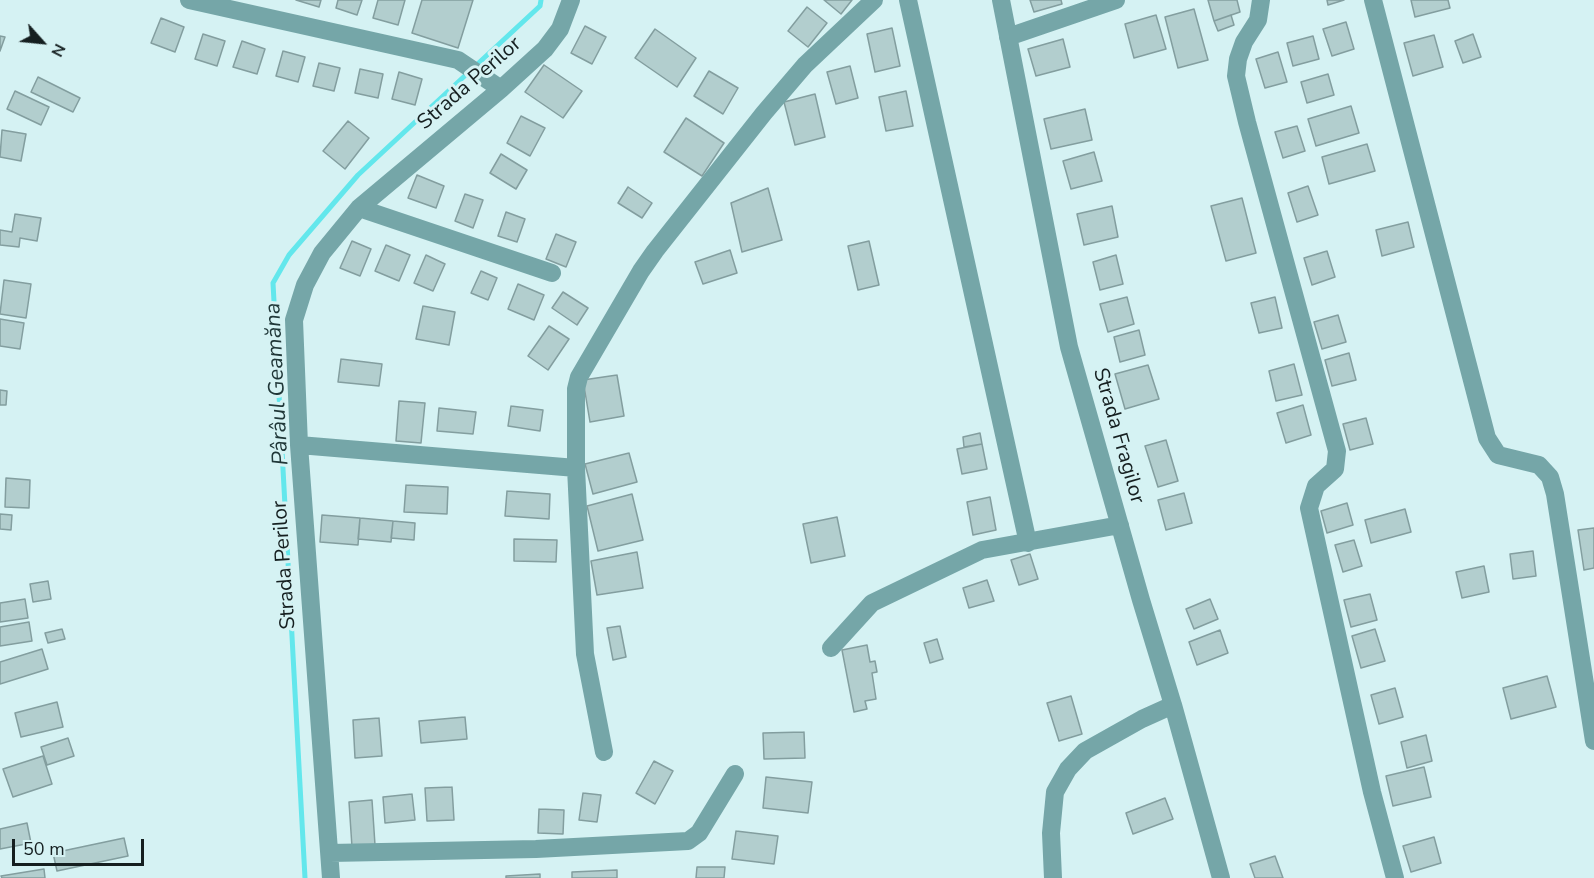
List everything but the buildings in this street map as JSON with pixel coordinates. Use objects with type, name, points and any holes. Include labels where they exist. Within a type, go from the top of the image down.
[{"type":"street","points":[[189,0],[458,60],[501,89]]},
{"type":"street","name":"Strada Perilor","points":[[331,878],[299,445],[294,320],[305,285],[322,253],[359,208],[501,89],[545,49],[560,29],[571,0]]},
{"type":"street","points":[[604,752],[585,654],[576,468],[576,389],[579,377],[641,270],[778,97],[806,65],[874,0]]},
{"type":"street","points":[[908,0],[1028,543]]},
{"type":"street","name":"Strada Fragilor","points":[[1001,0],[1069,347],[1221,878]]},
{"type":"street","points":[[1008,37],[1116,0]]},
{"type":"street","points":[[1261,0],[1258,20],[1244,42],[1238,59],[1236,76],[1337,451],[1335,470],[1317,486],[1309,508],[1372,792],[1395,878]]},
{"type":"street","points":[[1373,0],[1487,438],[1498,455],[1539,465],[1550,477],[1555,494],[1594,741]]},
{"type":"street","points":[[359,208],[552,273]]},
{"type":"street","points":[[299,445],[576,468]]},
{"type":"street","points":[[831,648],[872,603],[982,550],[1120,525]]},
{"type":"street","points":[[1053,878],[1051,833],[1055,792],[1068,769],[1084,751],[1173,705]]},
{"type":"street","points":[[330,853],[536,849],[688,841],[699,833],[735,774]]},
{"type":"waterway","name":"Pârâul Geamăna","points":[[305,878],[273,283],[289,255],[358,175],[540,6],[541,0]]}]
